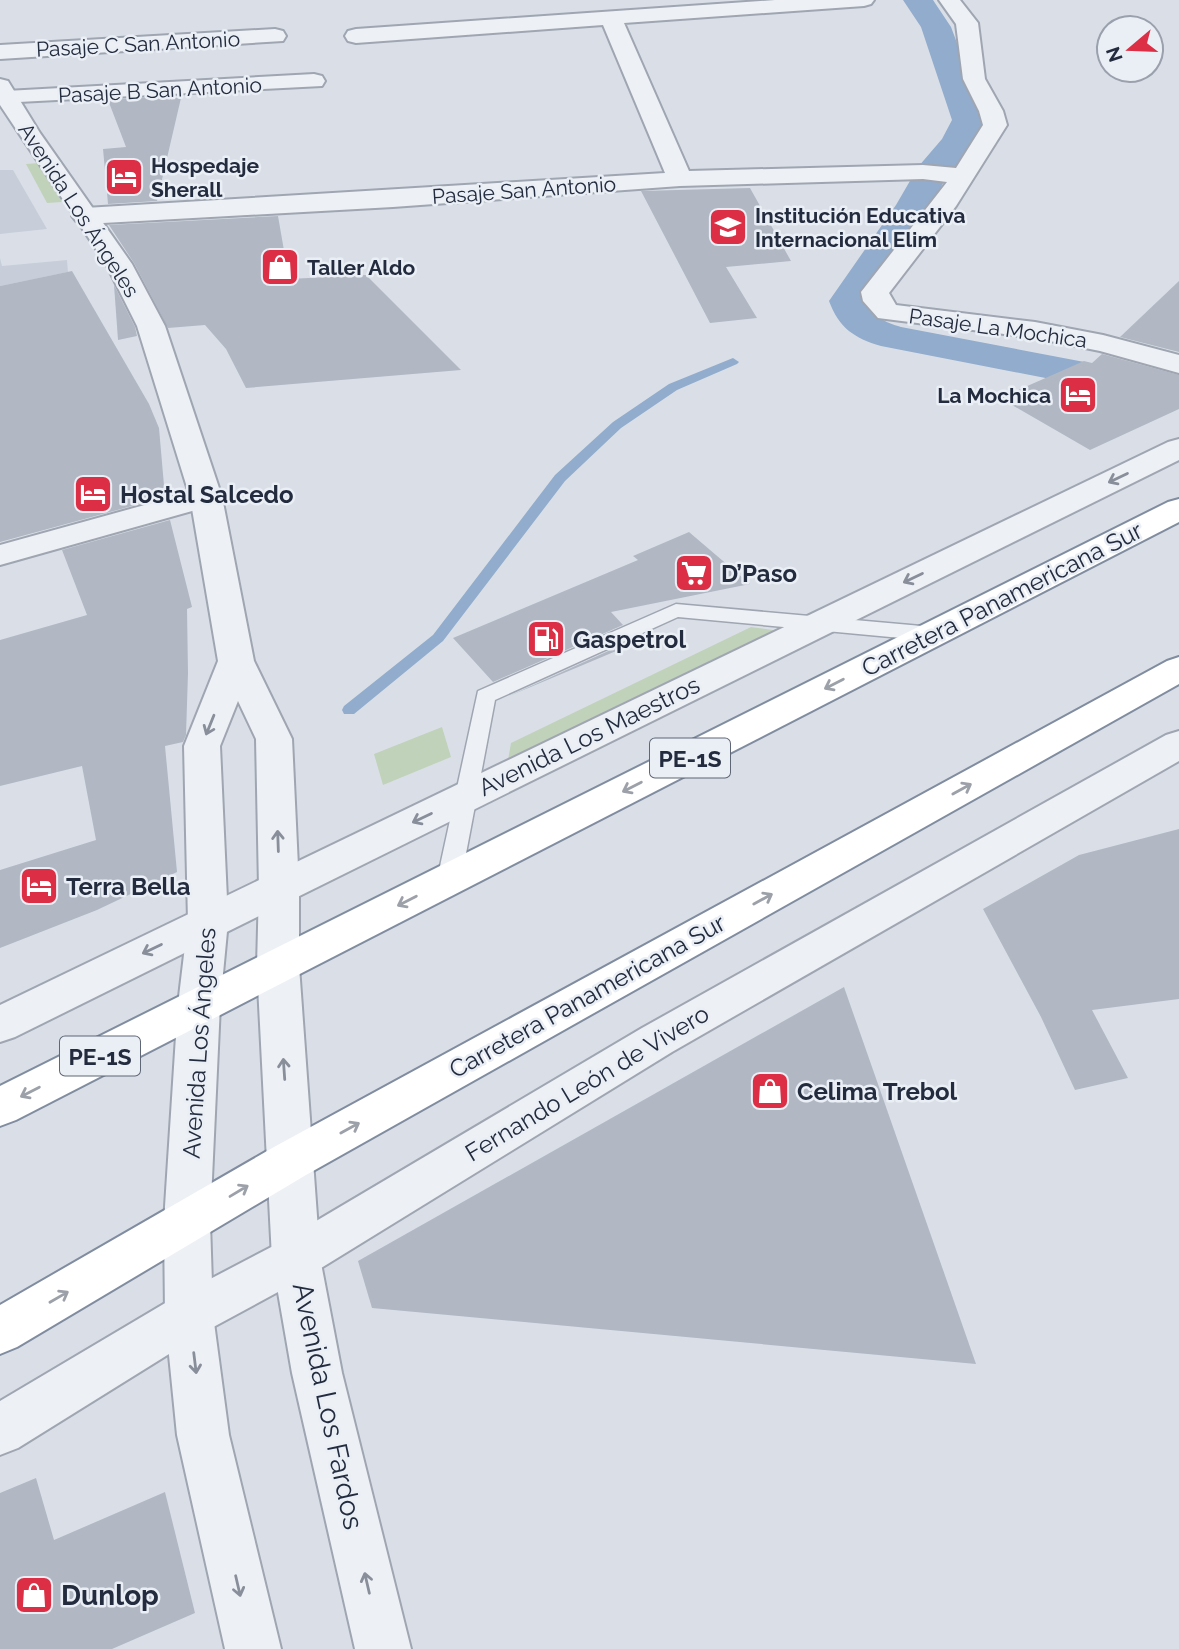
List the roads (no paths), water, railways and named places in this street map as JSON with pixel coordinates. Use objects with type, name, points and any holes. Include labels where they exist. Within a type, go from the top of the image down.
[{"type":"highway","name":"Carretera Panamericana Sur","points":[[0,1107],[1179,509]]},
{"type":"highway","name":"Carretera Panamericana Sur","points":[[0,1331],[290,1161],[1179,670]]},
{"type":"street","points":[[356,36],[864,0]]},
{"type":"street","name":"Pasaje La Mochica","points":[[949,0],[967,23],[974,79],[991,110],[995,125],[947,201],[875,292],[877,301],[888,312],[1035,330],[1103,343],[1179,364]]},
{"type":"street","points":[[611,18],[680,179]]},
{"type":"street","name":"Pasaje C San Antonio","points":[[0,52],[275,36]]},
{"type":"street","name":"Pasaje B San Antonio","points":[[7,105],[314,81]]},
{"type":"street","name":"Avenida Los Ángeles","points":[[7,105],[119,264],[151,326],[206,497],[236,661],[274,739],[279,888],[278,966],[290,1161]]},
{"type":"street","name":"Pasaje San Antonio","points":[[85,216],[393,199],[680,179],[923,172],[963,176]]},
{"type":"street","name":"Avenida Los Maestros","points":[[0,1025],[1179,448]]},
{"type":"street","points":[[0,555],[206,497]]},
{"type":"street","name":"Avenida Los Ángeles","points":[[187,1222],[199,1005],[208,921],[202,746],[236,661]]},
{"type":"street","name":"Fernando León de Vivero","points":[[0,1430],[189,1315],[296,1258],[657,1040],[1179,744]]},
{"type":"street","name":"Avenida Los Fardos","points":[[290,1161],[296,1258],[317,1373],[383,1649]]},
{"type":"street","points":[[187,1222],[189,1315],[203,1435],[253,1649]]},
{"type":"lane","points":[[449,880],[485,696],[676,610],[933,635]]},
{"type":"waterway","points":[[918,0],[936,27],[969,120],[956,144],[935,167]]},
{"type":"waterway","points":[[926,181],[914,206],[848,301],[860,323],[871,330],[895,338],[1179,392]]},
{"type":"waterway","points":[[349,710],[438,638],[560,478],[617,425],[673,387],[733,362]]},
{"type":"place","name":"Hospedaje Sherall","points":[[124,177]]},
{"type":"place","name":"Institución Educativa Internacional Elim","points":[[728,227]]},
{"type":"place","name":"Taller Aldo","points":[[280,267]]},
{"type":"place","name":"La Mochica","points":[[1078,395]]},
{"type":"place","name":"Hostal Salcedo","points":[[93,494]]},
{"type":"place","name":"D’Paso","points":[[694,573]]},
{"type":"place","name":"Gaspetrol","points":[[546,639]]},
{"type":"place","name":"Terra Bella","points":[[39,886]]},
{"type":"place","name":"Celima Trebol","points":[[770,1091]]},
{"type":"place","name":"Dunlop","points":[[34,1595]]}]
